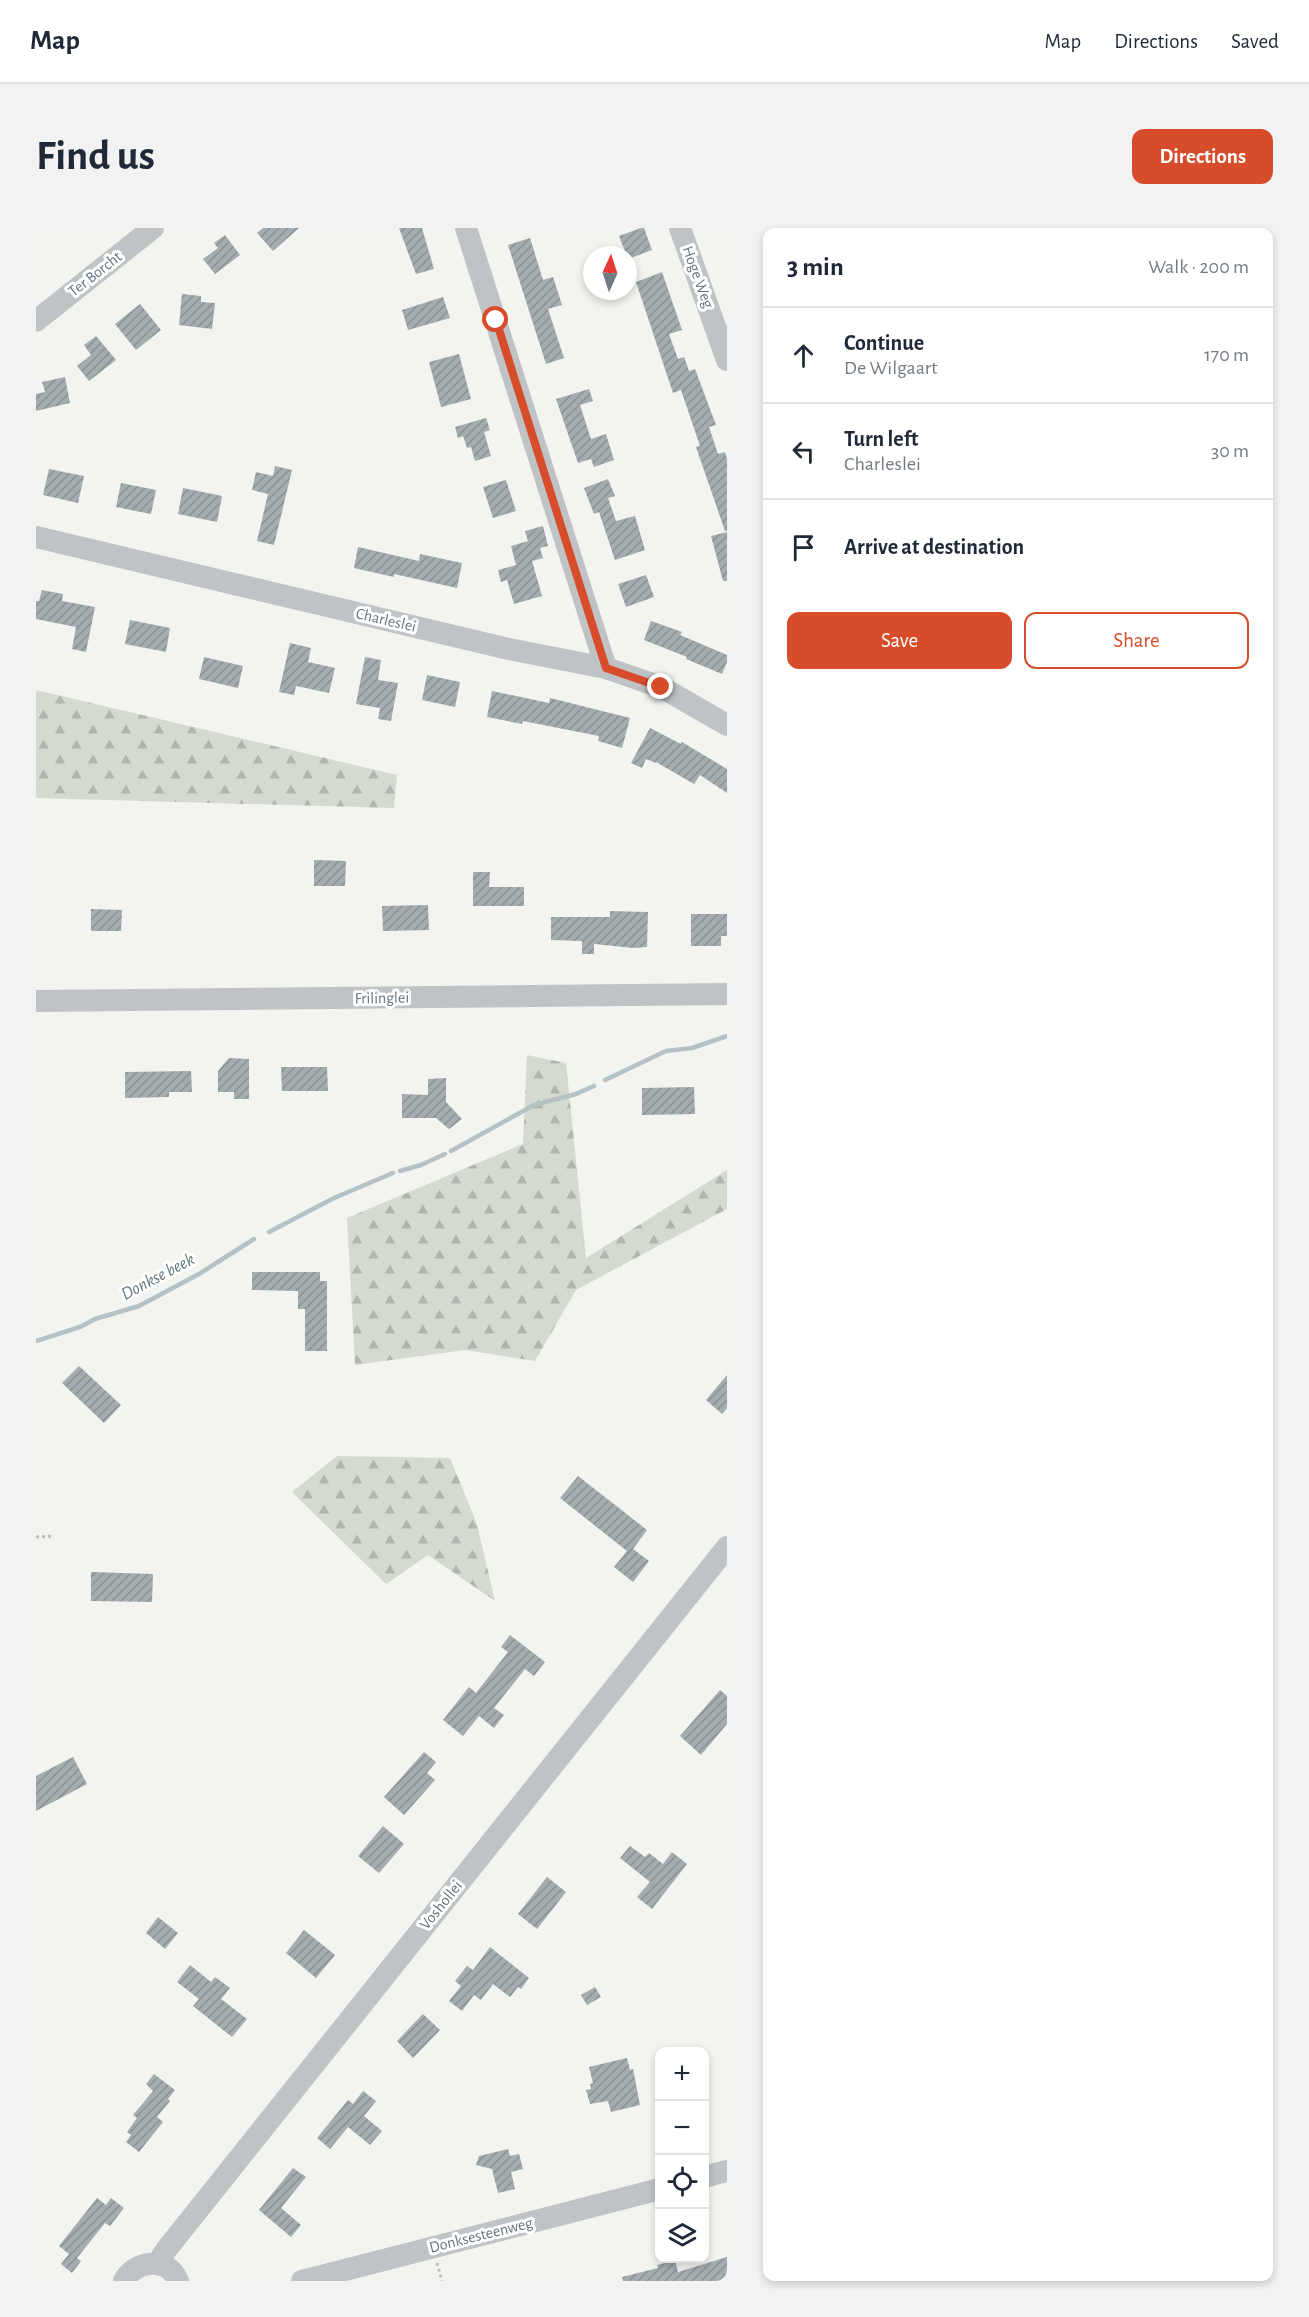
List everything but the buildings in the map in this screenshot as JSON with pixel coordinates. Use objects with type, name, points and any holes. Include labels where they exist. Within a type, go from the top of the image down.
[{"type":"street","name":"Ter Borcht","points":[[36,321],[153,228]]},
{"type":"street","points":[[466,228],[606,668]]},
{"type":"street","name":"Hoge Weg","points":[[680,228],[727,360]]},
{"type":"street","name":"Charleslei","points":[[36,537],[509,649],[606,668],[661,687],[727,724]]},
{"type":"street","name":"Frilinglei","points":[[36,1001],[727,994]]},
{"type":"street","name":"Voshollei","points":[[157,2264],[727,1547]]},
{"type":"street","points":[[709,2176],[727,2171]]},
{"type":"street","name":"Donksesteenweg","points":[[302,2281],[655,2190]]},
{"type":"street","points":[[124,2281],[134,2268],[150,2263],[171,2270],[178,2281]]},
{"type":"path","points":[[36,1537],[54,1536]]},
{"type":"green space","points":[[36,690],[397,775],[394,808],[36,798]]},
{"type":"green space","points":[[527,1055],[566,1063],[586,1258],[727,1170],[727,1209],[576,1290],[535,1361],[465,1350],[355,1365],[347,1218],[523,1144]]},
{"type":"green space","points":[[337,1456],[450,1458],[477,1524],[495,1601],[428,1555],[386,1584],[292,1492]]},
{"type":"waterway","name":"Donkse beek","points":[[605,1080],[666,1051],[692,1048],[727,1036]]},
{"type":"waterway","name":"Donkse beek","points":[[451,1151],[534,1105],[576,1094],[594,1086]]},
{"type":"waterway","name":"Donkse beek","points":[[400,1171],[421,1165],[445,1154]]},
{"type":"waterway","name":"Donkse beek","points":[[269,1232],[334,1198],[393,1173]]},
{"type":"waterway","name":"Donkse beek","points":[[36,1341],[80,1327],[95,1319],[139,1306],[199,1274],[254,1239]]},
{"type":"route","points":[[496,320],[606,668],[661,687]]}]
